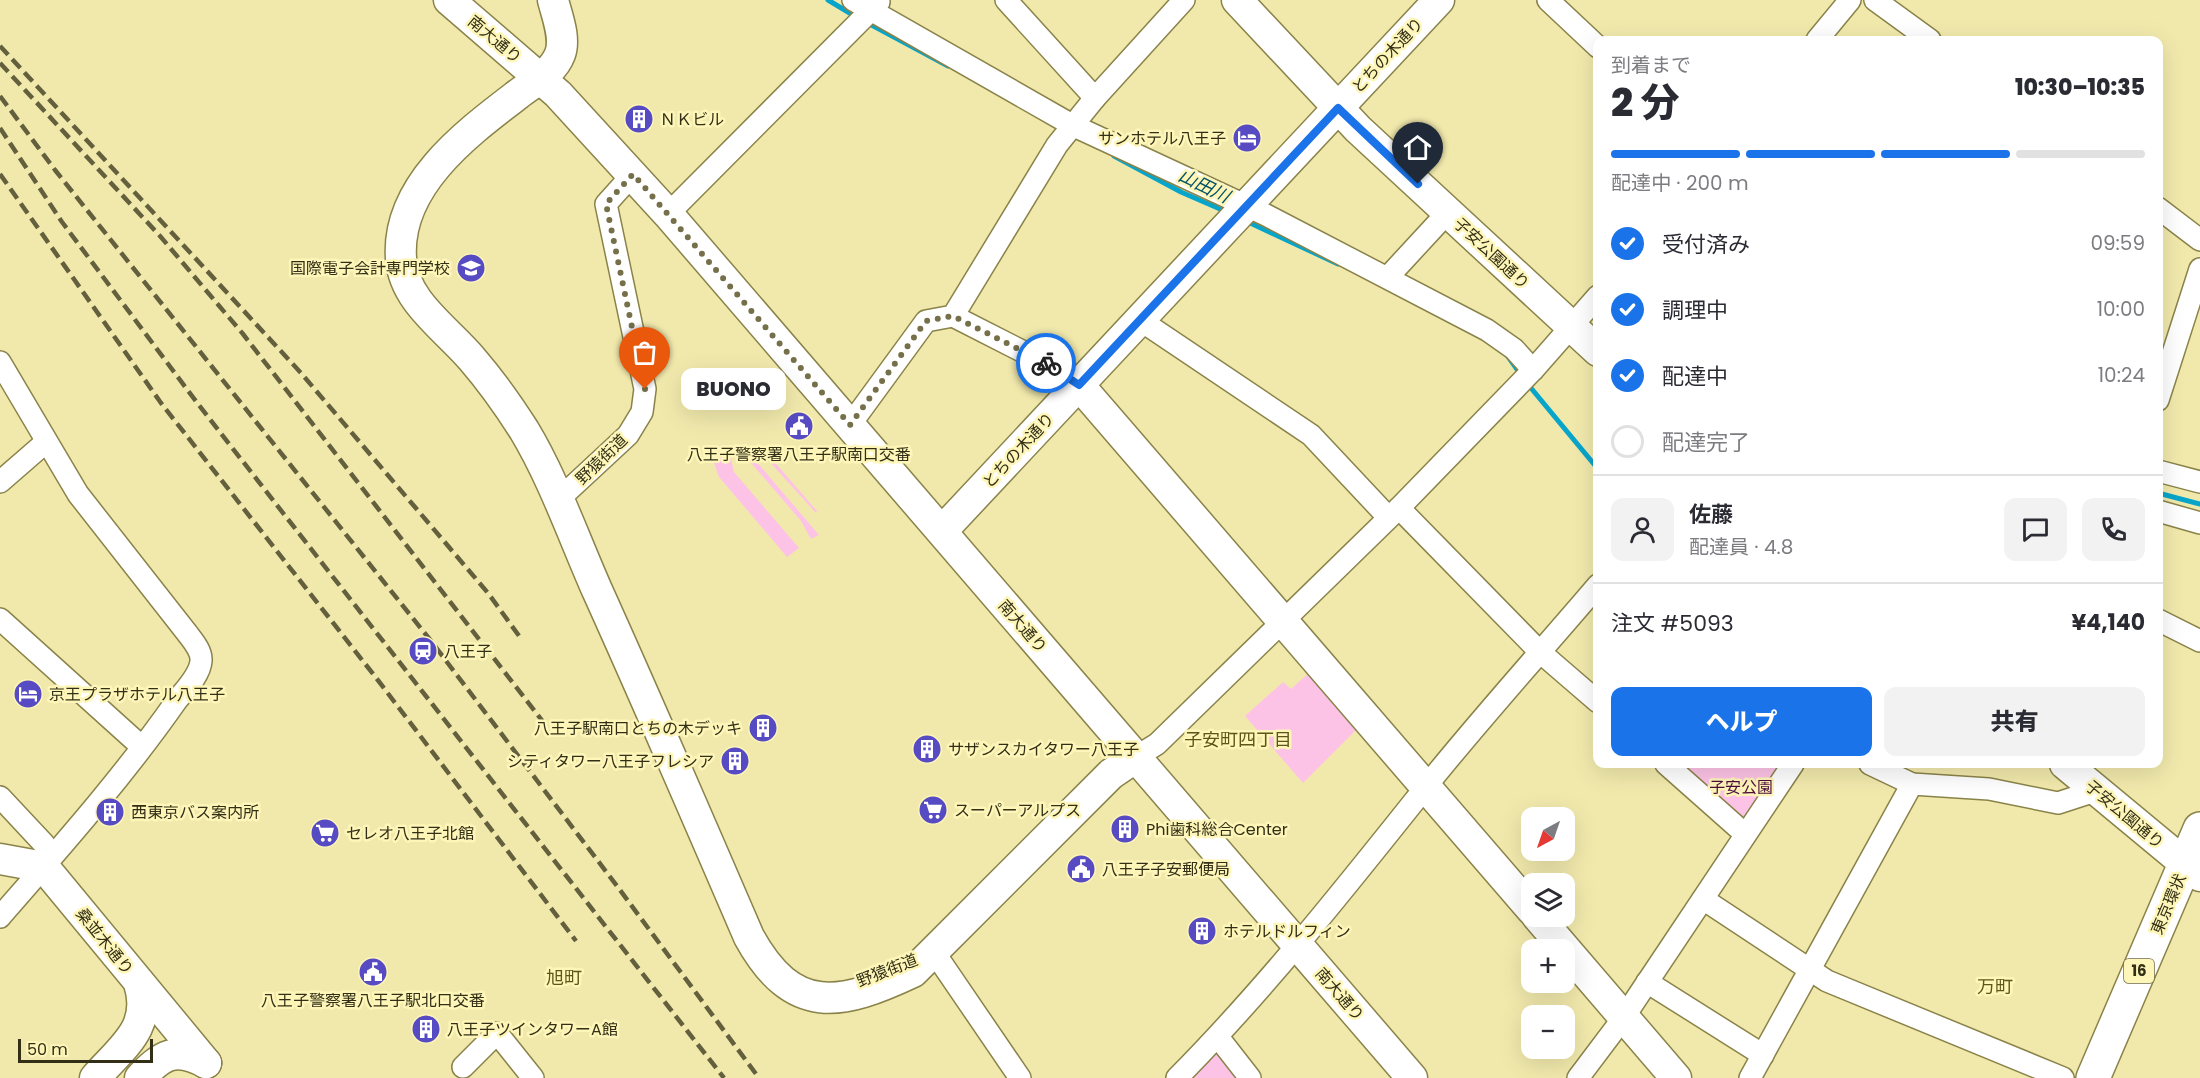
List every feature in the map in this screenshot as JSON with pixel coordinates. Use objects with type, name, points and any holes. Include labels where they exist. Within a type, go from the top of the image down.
[{"type":"highway","name":"東京環状","points":[[2093,1078],[2195,868],[2200,829]]},
{"type":"street","name":"南大通り","points":[[449,0],[541,78]]},
{"type":"street","points":[[553,0],[560,26],[561,52],[541,78],[468,135],[424,182],[405,219],[400,259],[415,296],[472,358],[509,407],[526,433],[558,500]]},
{"type":"street","points":[[853,0],[1067,131],[1388,277],[1487,330],[1514,349],[1527,376]]},
{"type":"street","points":[[1006,0],[1095,98]]},
{"type":"street","points":[[953,316],[1067,131],[1184,0]]},
{"type":"street","name":"子安公園通り","points":[[1237,0],[1338,108],[1593,347]]},
{"type":"street","name":"とちの木通り","points":[[942,531],[1439,0]]},
{"type":"street","points":[[1548,0],[1593,42]]},
{"type":"street","points":[[1820,36],[1850,0]]},
{"type":"street","points":[[1875,0],[1924,36]]},
{"type":"street","points":[[668,214],[870,12]]},
{"type":"street","points":[[541,78],[578,114],[633,174]]},
{"type":"street","name":"南大通り","points":[[633,174],[1412,1078]]},
{"type":"street","name":"野猿街道","points":[[633,174],[606,204],[645,389],[642,412],[628,435],[558,500],[733,901],[763,964],[786,985],[811,996],[852,996],[873,990],[913,972],[934,952],[1020,1078]]},
{"type":"street","points":[[1388,277],[1448,212]]},
{"type":"street","points":[[2163,212],[2200,240]]},
{"type":"street","points":[[2163,384],[2200,269]]},
{"type":"street","points":[[934,952],[1111,774],[1157,744],[1393,512],[1527,376],[1593,302]]},
{"type":"street","points":[[850,425],[926,321],[953,316],[1059,370],[1079,385],[1521,897]]},
{"type":"street","points":[[1140,320],[1311,435],[1540,652],[1593,698]]},
{"type":"street","points":[[0,362],[78,494],[199,650],[201,661],[196,674],[142,747],[0,917]]},
{"type":"street","points":[[0,482],[46,442]]},
{"type":"street","points":[[2163,472],[2200,483]]},
{"type":"street","points":[[2163,512],[2200,523]]},
{"type":"street","points":[[1177,1078],[1218,1037],[1593,591]]},
{"type":"street","points":[[0,619],[142,747]]},
{"type":"street","points":[[2163,622],[2200,641]]},
{"type":"street","points":[[1671,768],[1745,834]]},
{"type":"street","points":[[1578,1078],[1624,1017],[1790,768]]},
{"type":"street","points":[[1878,768],[1912,784],[1989,789],[2058,802],[2098,790]]},
{"type":"street","name":"子安公園通り","points":[[2071,768],[2195,868]]},
{"type":"street","points":[[1750,1078],[1912,784]]},
{"type":"street","points":[[0,797],[44,844],[47,849],[44,867]]},
{"type":"street","points":[[0,860],[44,867]]},
{"type":"street","name":"桑並木通り","points":[[44,867],[139,983],[144,1007],[138,1028],[94,1078]]},
{"type":"street","points":[[1702,899],[1827,981],[2063,1078]]},
{"type":"street","points":[[1546,927],[1676,1078]]},
{"type":"street","points":[[1647,982],[1763,1055]]},
{"type":"street","points":[[139,983],[212,1071]]},
{"type":"street","points":[[149,1069],[168,1040],[171,1021]]},
{"type":"street","points":[[463,1067],[496,1033],[533,1078]]},
{"type":"street","points":[[1218,1037],[1250,1078]]},
{"type":"street","points":[[149,1069],[168,1055],[186,1055],[212,1071]]},
{"type":"green space","points":[[723,445],[729,450],[734,472],[799,548],[787,557],[719,477],[711,455],[716,446]]},
{"type":"green space","points":[[744,447],[819,535],[811,539],[801,521],[740,450]]},
{"type":"green space","points":[[771,458],[817,511],[816,513],[768,460]]},
{"type":"green space","points":[[1311,671],[1360,726],[1303,783],[1245,716],[1283,682],[1291,689]]},
{"type":"green space","name":"子安公園","points":[[1683,768],[1781,768],[1744,822]]},
{"type":"green space","points":[[1218,1048],[1241,1078],[1190,1078]]},
{"type":"waterway","name":"山田川","points":[[828,0],[858,18]]},
{"type":"waterway","name":"山田川","points":[[866,22],[948,66]]},
{"type":"waterway","name":"山田川","points":[[1114,156],[1181,192],[1227,212]]},
{"type":"waterway","name":"山田川","points":[[1246,221],[1338,264]]},
{"type":"waterway","name":"山田川","points":[[1507,355],[1521,375]]},
{"type":"waterway","name":"山田川","points":[[1526,382],[1593,463]]},
{"type":"waterway","name":"山田川","points":[[2163,494],[2200,504]]},
{"type":"railway","points":[[0,46],[301,373],[488,593],[522,640]]},
{"type":"railway","points":[[0,63],[160,236],[243,334],[547,727]]},
{"type":"railway","points":[[0,96],[55,170],[431,641],[759,1078]]},
{"type":"railway","points":[[0,128],[62,222],[198,404],[724,1078]]},
{"type":"railway","points":[[0,174],[161,403],[377,679],[576,941]]},
{"type":"way so far","points":[[645,389],[606,204],[633,174],[850,425],[926,321],[953,316],[1046,363]]},
{"type":"place","name":"ＮＫビル","points":[[639,119]]},
{"type":"place","name":"サンホテル八王子","points":[[1247,138]]},
{"type":"place","name":"国際電子会計専門学校","points":[[471,268]]},
{"type":"place","name":"BUONO","points":[[645,389]]},
{"type":"place","name":"八王子警察署八王子駅南口交番","points":[[799,426]]},
{"type":"place","name":"八王子","points":[[423,651]]},
{"type":"place","name":"京王プラザホテル八王子","points":[[28,694]]},
{"type":"place","name":"八王子駅南口とちの木デッキ","points":[[763,728]]},
{"type":"place","name":"サザンスカイタワー八王子","points":[[927,749]]},
{"type":"place","name":"シティタワー八王子フレシア","points":[[735,761]]},
{"type":"place","name":"スーパーアルプス","points":[[933,810]]},
{"type":"place","name":"西東京バス案内所","points":[[110,812]]},
{"type":"place","name":"Phi歯科総合Center","points":[[1125,829]]},
{"type":"place","name":"セレオ八王子北館","points":[[325,833]]},
{"type":"place","name":"八王子子安郵便局","points":[[1081,869]]},
{"type":"place","name":"ホテルドルフィン","points":[[1202,931]]},
{"type":"place","name":"八王子警察署八王子駅北口交番","points":[[373,972]]},
{"type":"place","name":"八王子ツインタワーA館","points":[[426,1029]]},
{"type":"district","name":"子安町四丁目","points":[[1238,740]]},
{"type":"district","name":"旭町","points":[[564,978]]},
{"type":"district","name":"万町","points":[[1995,987]]},
{"type":"route","points":[[1046,363],[1079,385],[1338,108],[1418,184]]}]
